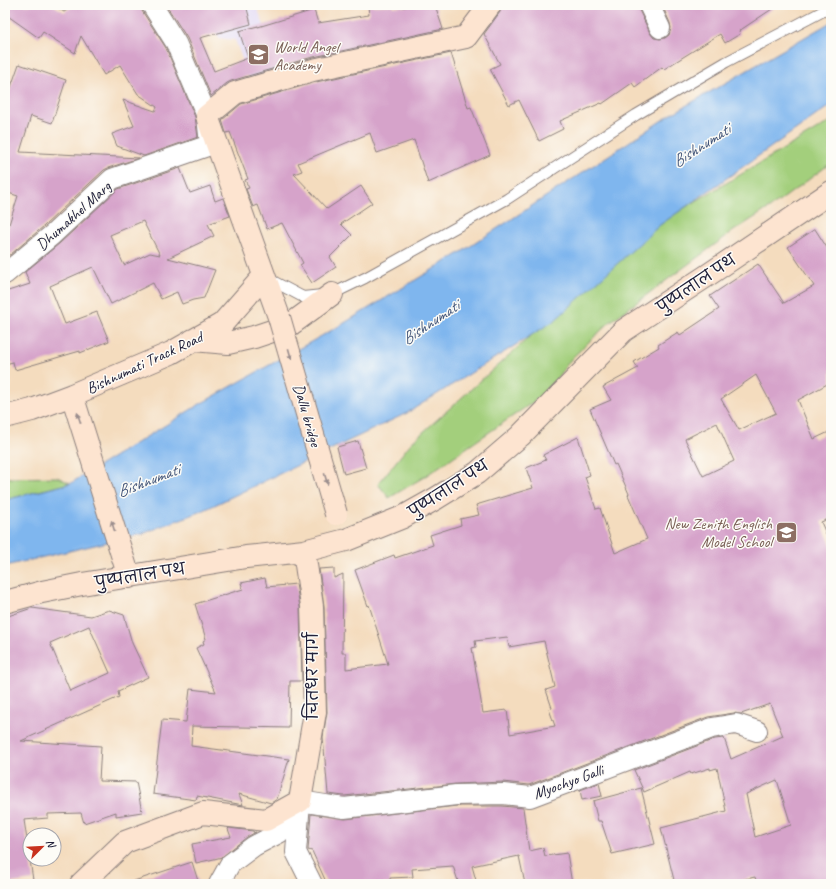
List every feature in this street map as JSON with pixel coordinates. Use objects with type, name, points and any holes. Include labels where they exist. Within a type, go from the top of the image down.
[{"type":"main road","points":[[207,116],[235,93],[313,70],[466,37],[490,5]]},
{"type":"main road","name":"Dallu bridge","points":[[207,116],[279,317],[336,514],[346,540]]},
{"type":"main road","name":"पुष्पलाल पथ","points":[[5,602],[126,570],[304,551],[346,540],[403,518],[477,473],[520,436],[623,331],[831,192]]},
{"type":"main road","name":"Bishnumati Track Road","points":[[5,417],[32,410],[72,395],[171,353],[222,324],[264,276]]},
{"type":"main road","points":[[193,340],[228,343],[254,337],[290,325],[332,294]]},
{"type":"main road","points":[[72,395],[126,570]]},
{"type":"main road","name":"चितधर मार्ग","points":[[300,802],[315,712],[312,606],[304,551]]},
{"type":"main road","points":[[81,884],[125,842],[203,813],[266,820],[300,802]]},
{"type":"street","points":[[152,5],[176,43],[207,116]]},
{"type":"street","points":[[649,5],[660,28]]},
{"type":"street","name":"Dhumakhel Marg","points":[[5,274],[52,235],[112,179],[210,145],[207,116]]},
{"type":"street","name":"Myochyo Galli","points":[[300,802],[344,808],[456,795],[503,794],[530,796],[712,728],[736,724],[757,731]]},
{"type":"street","points":[[219,884],[230,864],[254,846],[279,833],[300,802]]},
{"type":"street","points":[[300,802],[296,852],[312,884]]},
{"type":"lane","points":[[264,276],[303,297],[332,294],[365,278],[508,199],[636,115],[726,62],[831,6]]},
{"type":"shaded area","name":"World Angel Academy","points":[[214,5],[256,5],[282,70],[251,82],[235,40],[219,38],[206,10]]},
{"type":"green space","points":[[831,121],[831,163],[777,203],[732,232],[610,322],[572,358],[545,394],[424,477],[389,498],[378,484],[411,443],[652,227]]},
{"type":"green space","points":[[5,477],[57,477],[70,483],[5,500]]},
{"type":"water","name":"Bishnumati","points":[[831,22],[831,105],[660,225],[554,321],[407,413],[204,510],[142,534],[5,566],[5,500],[71,483],[200,404],[341,325],[460,253],[670,115]]},
{"type":"building","points":[[5,5],[53,5],[64,12],[75,5],[141,5],[142,11],[166,48],[195,117],[198,137],[144,156],[117,146],[112,134],[134,126],[123,100],[155,111],[157,107],[138,94],[120,65],[104,75],[81,36],[75,53],[43,32],[39,38],[5,14]]},
{"type":"building","points":[[166,5],[246,5],[251,24],[200,38],[214,71],[248,58],[239,31],[258,27],[314,10],[318,23],[369,15],[368,6],[392,5],[393,7],[403,7],[435,5],[443,29],[309,58],[231,81],[211,96],[187,38]]},
{"type":"building","points":[[502,5],[638,5],[650,33],[654,38],[660,39],[669,35],[671,28],[662,5],[778,5],[739,31],[740,34],[725,43],[720,34],[664,69],[662,67],[635,87],[632,83],[602,104],[601,103],[560,121],[563,129],[539,141],[519,100],[509,105],[490,69],[500,64],[484,34],[500,12]]},
{"type":"building","points":[[451,53],[468,108],[471,107],[490,155],[428,183],[414,140],[377,153],[370,133],[298,163],[302,171],[294,174],[327,209],[361,186],[372,203],[341,224],[352,235],[330,257],[336,267],[312,283],[300,265],[303,263],[282,223],[267,229],[258,205],[253,207],[246,189],[249,188],[245,180],[248,179],[230,132],[226,133],[222,120],[241,104],[316,82]]},
{"type":"building","points":[[19,64],[66,80],[52,123],[31,116],[20,152],[139,158],[104,170],[44,226],[10,255],[5,254],[5,237],[18,196],[5,192],[5,104]]},
{"type":"building","points":[[180,168],[190,193],[210,186],[215,201],[223,198],[230,216],[208,224],[214,236],[168,258],[215,270],[204,298],[182,304],[177,292],[161,299],[153,283],[111,304],[93,267],[50,286],[65,324],[97,312],[109,341],[80,353],[80,351],[15,370],[13,362],[5,364],[5,292],[30,284],[25,272],[60,243],[118,189]],"holes":[[[143,221],[160,255],[150,253],[124,265],[110,235]]]},
{"type":"building","points":[[815,229],[831,254],[831,382],[798,400],[814,439],[831,431],[831,518],[821,522],[831,545],[831,884],[757,884],[755,877],[723,884],[675,884],[661,828],[726,811],[717,768],[710,770],[710,768],[691,774],[690,772],[644,792],[634,770],[715,739],[724,738],[731,759],[783,736],[770,704],[741,714],[734,713],[708,717],[529,785],[503,782],[456,784],[344,796],[328,794],[323,737],[327,712],[324,606],[319,569],[334,568],[334,578],[343,574],[342,653],[346,653],[346,669],[388,664],[369,605],[368,606],[355,570],[394,555],[395,558],[433,545],[430,535],[461,525],[460,519],[479,515],[476,505],[533,488],[526,468],[546,460],[543,455],[578,437],[590,475],[585,477],[596,509],[600,508],[615,553],[647,539],[616,464],[614,465],[590,409],[611,400],[603,387],[638,368],[634,362],[659,347],[658,345],[678,332],[680,335],[719,309],[710,296],[758,264],[784,303],[814,286],[788,247]],"holes":[[[756,375],[776,413],[739,430],[721,399]],[[717,423],[734,461],[703,476],[685,439]],[[507,637],[509,647],[544,641],[555,687],[546,690],[552,708],[549,709],[555,726],[510,734],[507,710],[483,713],[472,648],[476,647],[475,641]],[[777,780],[791,825],[755,837],[746,794]]]},
{"type":"building","points":[[358,441],[366,468],[344,474],[337,447]]},
{"type":"building","points":[[265,578],[267,587],[296,584],[300,607],[302,681],[290,681],[289,728],[192,726],[191,746],[289,759],[277,799],[271,803],[239,794],[243,805],[197,796],[196,800],[153,794],[162,720],[186,722],[190,689],[216,692],[196,648],[204,644],[203,641],[206,639],[195,604],[243,589],[241,583]]},
{"type":"building","points":[[32,608],[91,616],[109,610],[124,615],[132,643],[148,677],[118,691],[119,697],[21,741],[101,746],[99,781],[136,782],[142,812],[116,816],[116,812],[84,823],[81,813],[48,814],[48,818],[24,820],[25,827],[22,827],[22,867],[31,867],[33,880],[5,884],[5,617]],"holes":[[[89,626],[110,673],[70,691],[50,643]]]},
{"type":"building","points":[[599,783],[602,796],[582,800],[580,790]]},
{"type":"building","points":[[641,788],[655,844],[612,854],[601,821],[598,821],[593,801]]},
{"type":"building","points":[[457,806],[502,806],[523,808],[529,851],[543,848],[545,856],[567,853],[572,884],[525,884],[519,856],[472,866],[477,884],[459,884],[453,866],[412,869],[413,877],[390,878],[390,884],[327,884],[312,851],[308,850],[311,814],[345,819]]},
{"type":"building","points":[[229,828],[253,831],[254,833],[256,832],[247,837],[222,857],[196,863],[192,844],[231,837]]},
{"type":"building","points":[[192,862],[199,884],[135,884],[134,881]]},
{"type":"place","name":"World Angel Academy","points":[[258,55]]},
{"type":"place","name":"New Zenith English Model School","points":[[787,532]]}]
